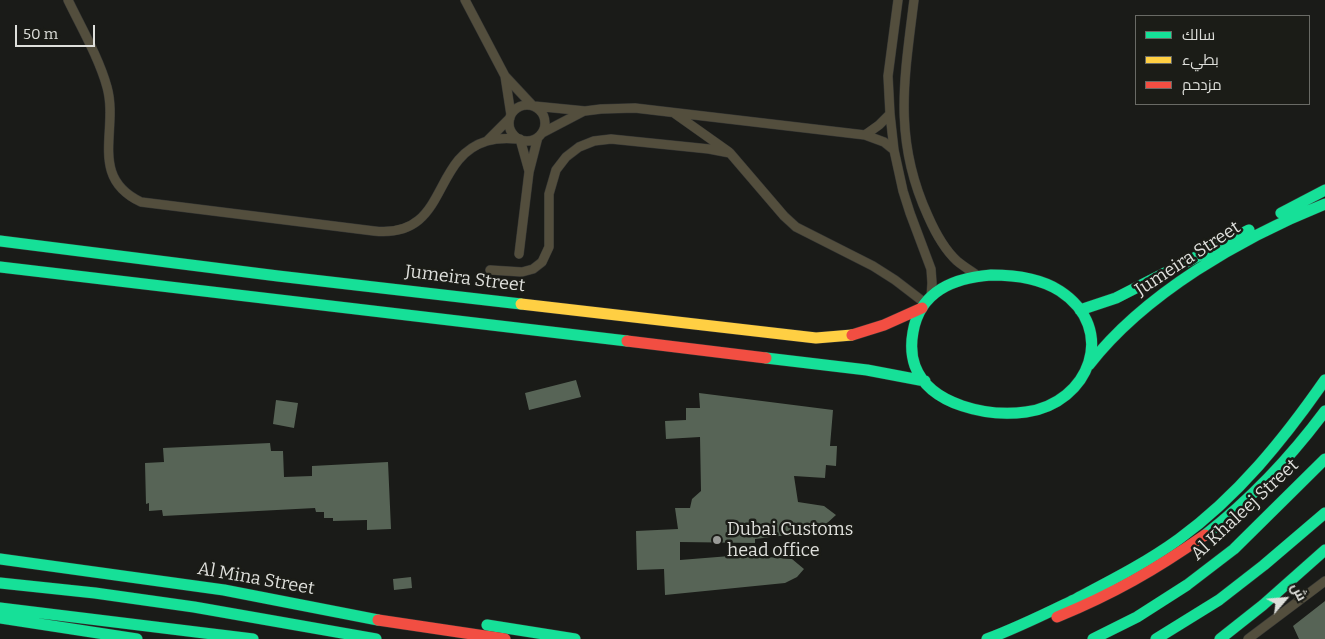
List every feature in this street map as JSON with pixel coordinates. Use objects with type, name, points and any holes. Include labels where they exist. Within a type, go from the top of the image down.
[{"type":"main road","name":"Jumeira Street","points":[[1080,310],[1116,298],[1325,190]]},
{"type":"main road","name":"Jumeira Street","points":[[1087,367],[1121,327],[1162,293],[1257,235],[1325,204]]},
{"type":"main road","name":"Jumeira Street","points":[[0,242],[816,338],[841,338],[866,333],[926,303]]},
{"type":"main road","points":[[0,267],[867,370],[925,381]]},
{"type":"main road","points":[[1009,275],[1040,282],[1060,291],[1080,310],[1088,325],[1091,342],[1087,367],[1078,384],[1064,396],[1039,409],[1017,413],[986,413],[958,406],[939,396],[925,381],[917,368],[912,345],[914,325],[926,303],[950,284],[978,276],[1009,275]]},
{"type":"main road","points":[[1008,631],[1135,568],[1174,543],[1232,494],[1268,457],[1300,417],[1325,380]]},
{"type":"main road","points":[[987,639],[1088,605],[1129,584],[1174,556],[1217,525],[1256,490],[1297,449],[1325,411]]},
{"type":"main road","name":"Al Khaleej Street","points":[[1093,639],[1137,617],[1187,585],[1234,549],[1325,458]]},
{"type":"main road","points":[[1156,639],[1219,600],[1325,513]]},
{"type":"main road","points":[[1220,639],[1263,605],[1325,550]]},
{"type":"main road","name":"Al Mina Street","points":[[0,559],[224,590],[358,616],[505,639]]},
{"type":"main road","points":[[0,583],[184,605],[376,639]]},
{"type":"main road","points":[[0,608],[253,639]]},
{"type":"main road","points":[[0,618],[137,639]]},
{"type":"main road","points":[[413,624],[441,622],[470,623],[575,639]]},
{"type":"street","points":[[68,0],[108,89],[111,109],[108,151],[110,169],[122,189],[134,199],[142,202],[391,232],[408,227],[422,218],[433,205],[444,180],[455,164],[470,150],[487,141],[520,106],[585,111],[617,108],[672,112],[865,135],[884,142],[894,150]]},
{"type":"street","points":[[465,0],[505,76],[541,112],[544,120],[529,172],[519,254]]},
{"type":"street","points":[[672,112],[736,158],[784,216],[796,227],[884,272],[926,303],[932,282],[931,269],[910,214],[894,150],[890,114],[888,76],[898,0]]},
{"type":"street","points":[[914,0],[903,106],[910,166],[922,205],[940,241],[956,260],[978,276]]},
{"type":"street","points":[[505,76],[510,127],[514,136],[519,139],[529,172]]},
{"type":"street","points":[[487,141],[530,140],[585,111]]},
{"type":"street","points":[[865,135],[890,114]]},
{"type":"street","points":[[490,270],[522,272],[533,269],[542,262],[548,247],[549,194],[552,178],[566,157],[579,147],[594,141],[611,140],[709,149],[730,153]]},
{"type":"street","points":[[1248,639],[1325,582]]},
{"type":"building","points":[[576,380],[581,397],[529,410],[525,393]]},
{"type":"building","points":[[699,393],[833,410],[830,446],[837,446],[836,466],[826,465],[825,478],[794,476],[798,502],[824,506],[836,515],[825,525],[812,532],[755,539],[755,543],[680,542],[680,560],[755,554],[755,556],[792,559],[804,569],[797,577],[785,583],[665,595],[664,569],[637,570],[636,531],[678,529],[675,508],[690,508],[692,499],[701,491],[700,437],[666,439],[665,421],[686,420],[686,408],[700,408]]},
{"type":"building","points":[[276,400],[298,403],[294,428],[273,424]]},
{"type":"building","points":[[270,443],[271,451],[283,451],[284,477],[312,476],[312,466],[388,462],[391,529],[367,530],[367,520],[333,521],[333,518],[324,518],[324,512],[316,512],[315,508],[163,516],[162,510],[149,511],[149,503],[146,504],[145,463],[164,462],[163,448]]},
{"type":"building","points":[[411,577],[412,588],[394,590],[393,579]]},
{"type":"building","points":[[1325,601],[1325,639],[1299,639],[1293,626]]},
{"type":"traffic: fast","points":[[1281,213],[1325,190]]},
{"type":"traffic: fast","points":[[1089,365],[1137,315],[1196,270],[1261,233],[1325,204]]},
{"type":"traffic: fast","points":[[1080,310],[1116,298],[1249,230]]},
{"type":"traffic: fast","points":[[0,241],[521,304]]},
{"type":"traffic: fast","points":[[0,267],[627,341]]},
{"type":"traffic: fast","points":[[991,275],[1027,278],[1044,283],[1060,291],[1078,307],[1088,325],[1092,344],[1089,362],[1080,380],[1066,395],[1048,406],[1026,412],[1011,413],[995,413],[962,406],[933,391],[923,380],[915,366],[912,353],[912,336],[917,318],[923,306],[940,289],[964,279],[991,275]]},
{"type":"traffic: fast","points":[[766,358],[867,370],[925,381]]},
{"type":"traffic: fast","points":[[987,639],[1020,626],[1074,600],[1141,564],[1179,539],[1221,504],[1259,466],[1325,380]]},
{"type":"traffic: fast","points":[[1205,535],[1269,477],[1325,411]]},
{"type":"traffic: fast","points":[[1187,585],[1234,549],[1325,459]]},
{"type":"traffic: fast","points":[[1264,565],[1325,513]]},
{"type":"traffic: fast","points":[[1220,639],[1263,605],[1325,550]]},
{"type":"traffic: fast","points":[[0,559],[224,590],[378,620]]},
{"type":"traffic: fast","points":[[1156,639],[1219,600],[1264,565]]},
{"type":"traffic: fast","points":[[0,583],[95,593],[194,607],[376,639]]},
{"type":"traffic: fast","points":[[1093,639],[1137,617],[1187,585]]},
{"type":"traffic: fast","points":[[0,608],[253,639]]},
{"type":"traffic: fast","points":[[0,618],[137,639]]},
{"type":"traffic: fast","points":[[487,625],[575,639]]},
{"type":"traffic: slow","points":[[521,304],[816,338],[852,335]]},
{"type":"traffic: jam","points":[[852,335],[884,325],[922,308]]},
{"type":"traffic: jam","points":[[627,341],[766,358]]},
{"type":"traffic: jam","points":[[1057,617],[1133,580],[1205,535]]},
{"type":"traffic: jam","points":[[378,620],[505,639]]},
{"type":"place","name":"Dubai Customs head office","points":[[717,540]]}]
